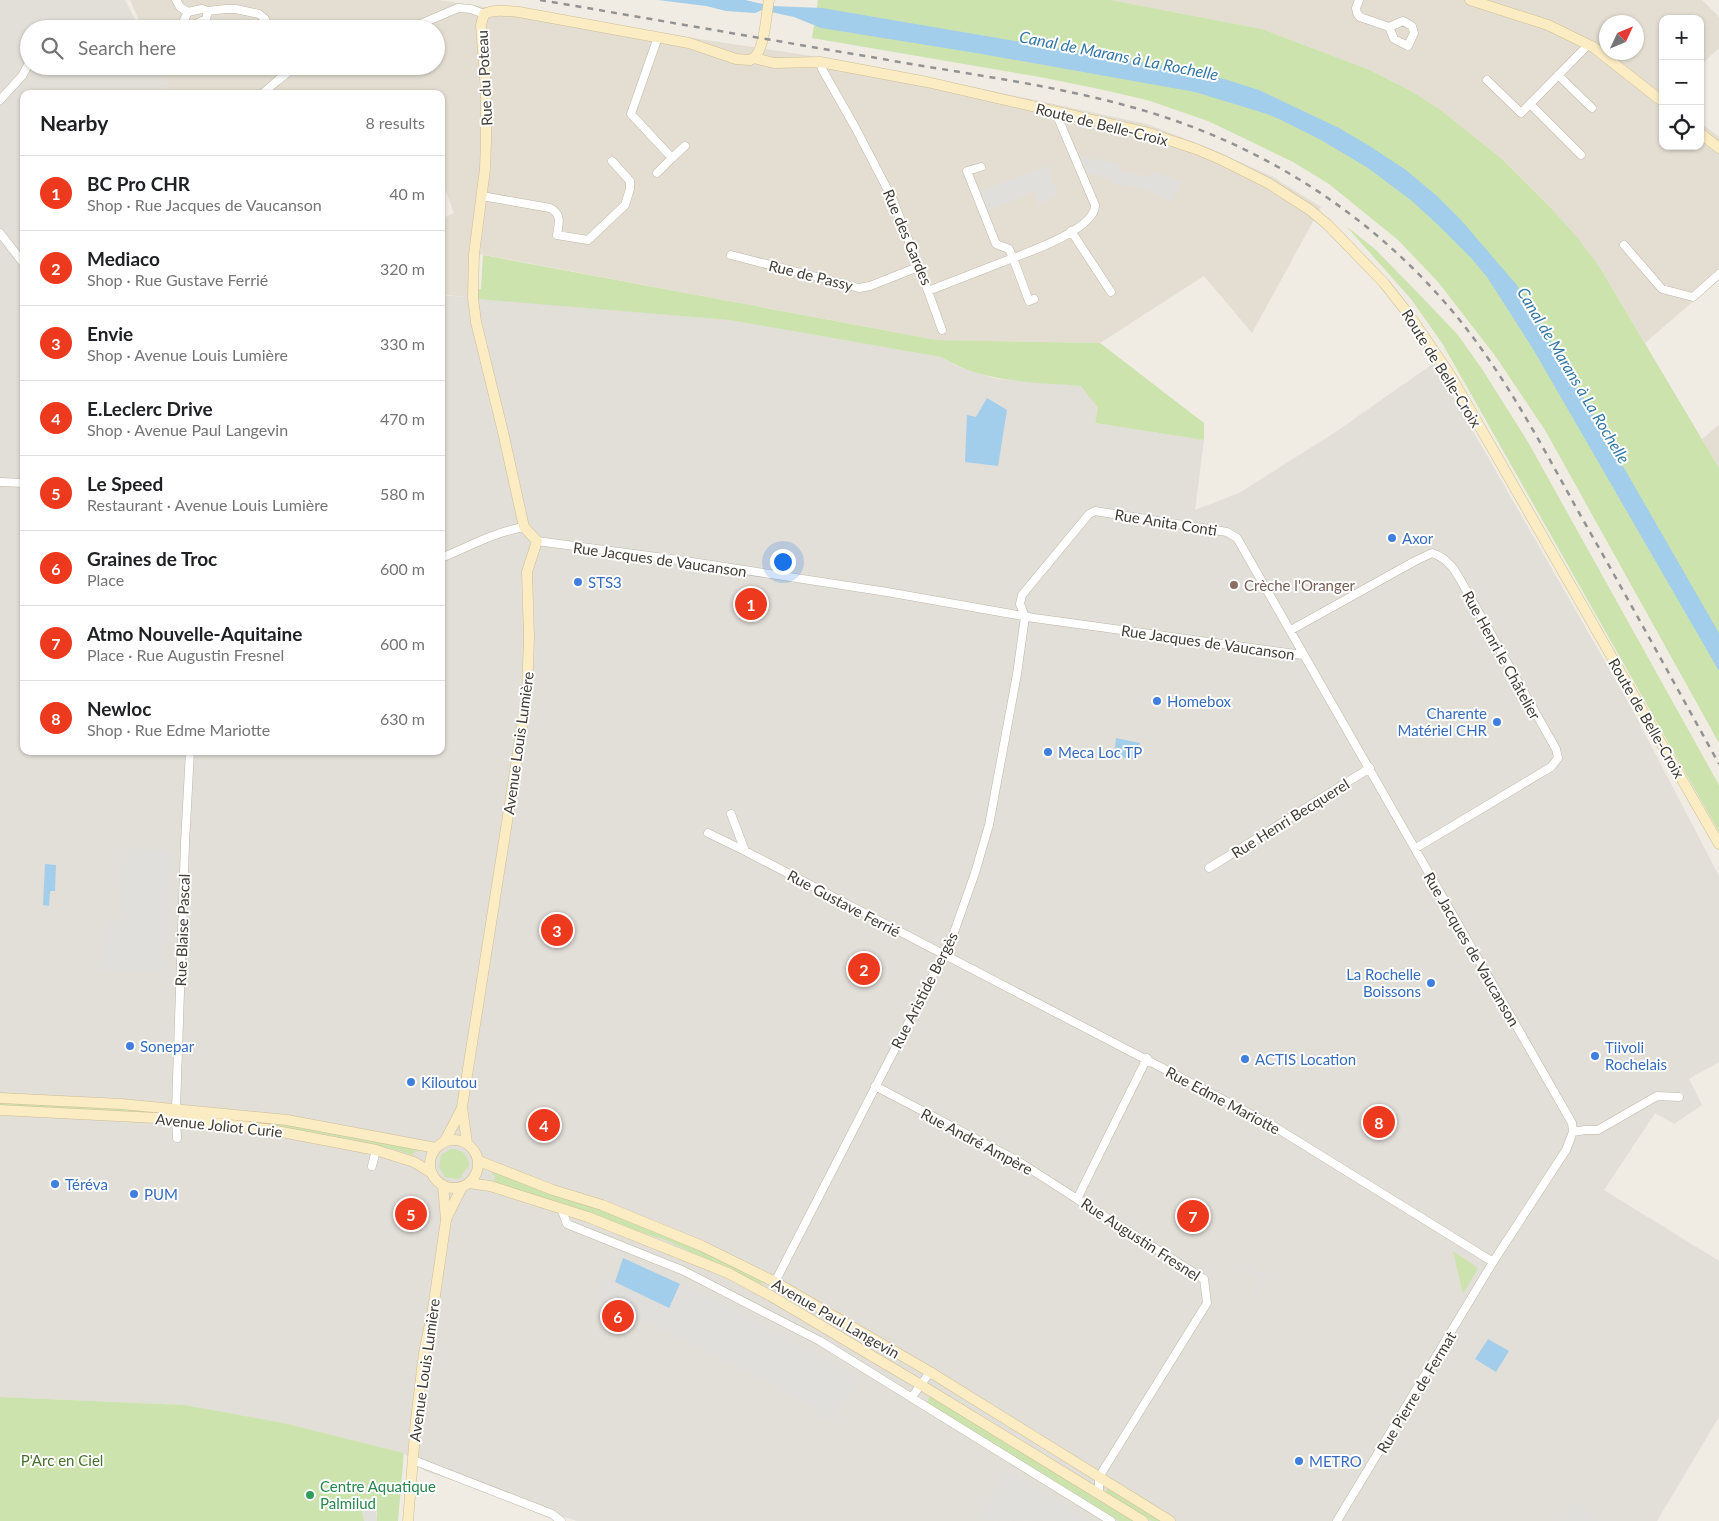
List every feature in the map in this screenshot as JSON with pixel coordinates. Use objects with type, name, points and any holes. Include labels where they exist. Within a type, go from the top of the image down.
[{"type":"street","points":[[176,0],[180,7],[188,12],[202,9],[208,11],[230,9],[259,14],[265,20]]},
{"type":"street","points":[[754,58],[759,52],[769,0]]},
{"type":"street","points":[[1359,0],[1356,8],[1360,17],[1389,27]]},
{"type":"street","points":[[1470,0],[1548,25],[1588,45],[1659,99]]},
{"type":"street","points":[[430,20],[458,8],[471,9],[484,14]]},
{"type":"street","name":"Rue du Poteau","points":[[524,528],[472,298],[474,254],[482,196],[486,141],[486,90],[481,25],[484,14],[494,10],[513,12],[658,37],[700,46],[736,59],[750,60],[754,58]]},
{"type":"street","points":[[204,20],[208,11]]},
{"type":"street","points":[[184,20],[188,12]]},
{"type":"street","points":[[658,37],[631,114],[672,158]]},
{"type":"street","points":[[1487,80],[1521,113],[1588,45]]},
{"type":"street","name":"Route de Belle-Croix","points":[[754,58],[774,63],[820,62],[927,82],[1145,132],[1222,160],[1268,183],[1310,210],[1328,225],[1384,283],[1410,316],[1449,373],[1719,844]]},
{"type":"street","name":"Rue des Gardes","points":[[820,62],[822,69],[893,200],[928,291],[1049,245],[1091,218],[1096,209],[1095,205],[1055,111]]},
{"type":"street","points":[[0,100],[23,75]]},
{"type":"street","points":[[266,90],[284,75]]},
{"type":"street","points":[[1558,75],[1592,108]]},
{"type":"street","points":[[1530,104],[1581,156]]},
{"type":"street","points":[[1704,136],[1719,148]]},
{"type":"street","points":[[657,173],[685,146]]},
{"type":"street","points":[[482,196],[550,208],[560,219],[557,234],[588,240],[625,205],[628,197],[630,181],[612,161]]},
{"type":"street","points":[[981,167],[967,171],[996,244],[1009,249],[1029,301],[1034,299]]},
{"type":"street","points":[[1071,231],[1111,292]]},
{"type":"street","points":[[0,233],[20,259]]},
{"type":"street","points":[[1624,245],[1662,289],[1693,297],[1719,274]]},
{"type":"street","name":"Rue de Passy","points":[[731,255],[859,288],[870,286],[918,267]]},
{"type":"street","points":[[928,291],[942,330]]},
{"type":"street","points":[[0,482],[20,483]]},
{"type":"street","name":"Rue Anita Conti","points":[[1025,617],[1020,604],[1022,595],[1085,518],[1095,511],[1233,534],[1292,630],[1303,654]]},
{"type":"street","points":[[445,556],[512,529],[524,528],[537,541]]},
{"type":"street","name":"Rue Jacques de Vaucanson","points":[[537,541],[679,560],[887,592],[1025,617],[1303,654],[1572,1123],[1573,1132]]},
{"type":"street","name":"Avenue Louis Lumière","points":[[467,1143],[462,1107],[527,695],[529,637],[527,572],[537,541]]},
{"type":"street","name":"Rue Henri le Châtelier","points":[[1292,630],[1432,553],[1445,559],[1452,566],[1465,588],[1556,749],[1558,758],[1551,767],[1416,848]]},
{"type":"street","name":"Rue Aristide Bergès","points":[[775,1282],[952,938],[989,824],[1017,674],[1025,617]]},
{"type":"street","name":"Rue Blaise Pascal","points":[[177,1138],[176,1114],[185,844],[190,755]]},
{"type":"street","name":"Rue Henri Becquerel","points":[[1209,868],[1370,768]]},
{"type":"street","points":[[731,814],[745,851]]},
{"type":"street","name":"Rue Gustave Ferrié","points":[[708,833],[944,955]]},
{"type":"street","name":"Rue Edme Mariotte","points":[[944,955],[1146,1058],[1270,1124],[1493,1262]]},
{"type":"street","name":"Rue Augustin Fresnel","points":[[1099,1477],[1207,1302],[1204,1279],[1077,1199],[1146,1058]]},
{"type":"street","name":"Rue André Ampère","points":[[875,1086],[1018,1161],[1077,1199]]},
{"type":"street","points":[[1493,1262],[1566,1150],[1573,1132],[1598,1130],[1658,1096],[1679,1097]]},
{"type":"street","name":"Avenue Joliot Curie","points":[[0,1098],[121,1104],[266,1129],[376,1150],[414,1162],[432,1173]]},
{"type":"street","name":"Avenue Louis Lumière","points":[[445,1141],[462,1107]]},
{"type":"street","name":"Avenue Joliot Curie","points":[[0,1110],[176,1114],[286,1120],[436,1148]]},
{"type":"street","points":[[460,1140],[467,1143],[477,1154],[479,1161],[477,1174],[465,1185],[449,1188],[436,1180],[432,1173],[430,1160],[436,1148],[445,1141],[460,1140]]},
{"type":"street","points":[[372,1166],[376,1150]]},
{"type":"street","name":"Avenue Paul Langevin","points":[[479,1161],[693,1242],[775,1282],[930,1372],[1170,1521]]},
{"type":"street","name":"Avenue Paul Langevin","points":[[465,1185],[482,1184],[561,1208],[728,1273],[921,1385],[1143,1521]]},
{"type":"street","name":"Avenue Louis Lumière","points":[[408,1521],[416,1420],[424,1353],[446,1220],[443,1185]]},
{"type":"street","name":"Avenue Louis Lumière","points":[[446,1220],[465,1185]]},
{"type":"street","points":[[561,1208],[567,1224],[684,1271],[820,1341],[1111,1521]]},
{"type":"street","name":"Rue Pierre de Fermat","points":[[1337,1521],[1493,1262]]},
{"type":"street","points":[[912,1397],[930,1372]]},
{"type":"street","points":[[413,1460],[552,1514],[561,1521]]},
{"type":"street","points":[[1099,1477],[1099,1494]]},
{"type":"shaded area","points":[[0,0],[125,0],[135,20],[20,20],[20,75],[163,75],[168,90],[20,90],[20,755],[445,755],[445,295],[729,320],[941,357],[956,366],[997,379],[1082,386],[1098,408],[1095,423],[1204,440],[1195,510],[1239,493],[1337,431],[1434,363],[1631,707],[1719,876],[1719,1062],[1689,1079],[1702,1105],[1674,1124],[1655,1113],[1604,1190],[1719,1261],[1719,1417],[1657,1521],[577,1521],[425,1471],[404,1453],[284,1423],[185,1405],[0,1397]]},
{"type":"shaded area","points":[[130,0],[439,0],[806,55],[964,85],[1147,124],[1214,150],[1273,177],[1321,207],[1252,333],[1204,276],[1100,343],[937,340],[480,254],[473,298],[445,294],[445,217],[454,213],[445,189],[445,90],[168,90],[163,75],[445,75],[445,20],[139,20]]},
{"type":"shaded area","points":[[1111,0],[1702,0],[1719,17],[1719,48],[1704,62],[1704,15],[1659,15],[1659,150],[1704,150],[1704,125],[1719,137],[1719,279],[1645,343],[1599,266],[1550,207],[1502,159],[1442,111],[1413,92],[1370,70],[1262,29]]},
{"type":"shaded area","points":[[1081,158],[1117,164],[1121,171],[1152,177],[1153,171],[1182,181],[1170,202],[1149,190],[1112,183],[1110,178],[1087,173]]},
{"type":"shaded area","points":[[1047,166],[1058,193],[1039,206],[1034,192],[988,210],[981,191]]},
{"type":"shaded area","points":[[1719,425],[1719,468],[1702,439]]},
{"type":"shaded area","points":[[125,848],[173,852],[165,972],[100,971],[102,922],[122,921]]},
{"type":"shaded area","points":[[1246,1263],[1268,1276],[1255,1296],[1250,1293],[1259,1278],[1243,1268]]},
{"type":"shaded area","points":[[604,1278],[612,1280],[669,1308],[680,1284],[724,1303],[859,1379],[834,1421],[750,1372],[599,1300]]},
{"type":"shaded area","points":[[1007,1470],[1090,1521],[978,1520]]},
{"type":"shaded area","points":[[1574,1503],[1603,1521],[1563,1521]]},
{"type":"shaded area","points":[[376,1507],[377,1521],[364,1521],[362,1511]]},
{"type":"green space","points":[[818,0],[1111,0],[1262,29],[1370,70],[1413,92],[1442,111],[1502,159],[1550,207],[1599,266],[1719,468],[1719,743],[1545,430],[1496,357],[1438,282],[1398,240],[1329,184],[1293,162],[1208,121],[1147,100],[1099,89],[812,38]]},
{"type":"green space","points":[[1346,226],[1375,249],[1458,335],[1484,372],[1528,442],[1719,785],[1719,832],[1442,343],[1411,299]]},
{"type":"green space","points":[[483,255],[937,340],[1100,343],[1204,423],[1204,440],[1095,423],[1098,408],[1081,386],[991,377],[957,366],[941,357],[729,320],[478,299],[477,289],[481,289]]},
{"type":"green space","points":[[0,1103],[191,1113],[301,1127],[418,1150],[418,1152],[415,1151],[413,1155],[342,1137],[224,1120],[0,1106]]},
{"type":"green space","points":[[451,1149],[464,1153],[469,1162],[469,1166],[462,1174],[462,1177],[456,1179],[445,1177],[439,1167],[441,1155]]},
{"type":"green space","points":[[493,1172],[550,1194],[597,1206],[659,1231],[762,1281],[760,1284],[663,1239],[494,1181],[495,1176],[492,1174]]},
{"type":"green space","points":[[1453,1251],[1478,1268],[1463,1294]]},
{"type":"green space","name":"P'Arc en Ciel","points":[[0,1397],[185,1405],[284,1423],[404,1453],[398,1521],[377,1521],[377,1511],[363,1511],[364,1521],[0,1521]]},
{"type":"green space","points":[[930,1397],[934,1397],[1133,1521],[1119,1521],[928,1403]]},
{"type":"green space","points":[[1108,1487],[1162,1521],[1152,1521],[1105,1494]]},
{"type":"water","points":[[658,0],[745,0],[772,6],[822,8],[1186,70],[1259,90],[1339,128],[1368,145],[1406,170],[1437,196],[1461,220],[1516,284],[1536,315],[1719,633],[1719,671],[1533,349],[1487,277],[1471,258],[1412,201],[1368,168],[1321,140],[1281,120],[1195,92],[976,53],[821,28],[794,17],[762,10],[755,13],[726,11],[706,6]]},
{"type":"water","points":[[987,398],[1007,410],[998,466],[965,462],[967,415],[976,417]]},
{"type":"water","points":[[1116,738],[1140,743],[1137,760],[1114,756]]},
{"type":"water","points":[[45,864],[56,865],[55,891],[50,891],[49,906],[43,905]]},
{"type":"water","points":[[623,1258],[680,1284],[669,1308],[615,1282]]},
{"type":"water","points":[[1488,1339],[1509,1351],[1496,1372],[1475,1359]]},
{"type":"railway","points":[[540,0],[1001,79],[1093,97],[1171,119],[1216,136],[1259,157],[1301,181],[1379,237],[1415,270],[1448,306],[1485,354],[1534,431],[1719,764]]},
{"type":"place","name":"Axor","points":[[1392,538]]},
{"type":"place","name":"STS3","points":[[578,582]]},
{"type":"place","name":"Crèche l'Oranger","points":[[1234,585]]},
{"type":"place","name":"BC Pro CHR","points":[[751,604]]},
{"type":"place","name":"Homebox","points":[[1157,701]]},
{"type":"place","name":"Charente Matériel CHR","points":[[1497,722]]},
{"type":"place","name":"Meca Loc TP","points":[[1048,752]]},
{"type":"place","name":"Envie","points":[[557,930]]},
{"type":"place","name":"Mediaco","points":[[864,969]]},
{"type":"place","name":"La Rochelle Boissons","points":[[1431,983]]},
{"type":"place","name":"Sonepar","points":[[130,1046]]},
{"type":"place","name":"Tiivoli Rochelais","points":[[1595,1056]]},
{"type":"place","name":"ACTIS Location","points":[[1245,1059]]},
{"type":"place","name":"Kiloutou","points":[[411,1082]]},
{"type":"place","name":"Newloc","points":[[1379,1122]]},
{"type":"place","name":"E.Leclerc Drive","points":[[544,1125]]},
{"type":"place","name":"Téréva","points":[[55,1184]]},
{"type":"place","name":"PUM","points":[[134,1194]]},
{"type":"place","name":"Le Speed","points":[[411,1214]]},
{"type":"place","name":"Atmo Nouvelle-Aquitaine","points":[[1193,1216]]},
{"type":"place","name":"Graines de Troc","points":[[618,1316]]},
{"type":"place","name":"METRO","points":[[1299,1461]]},
{"type":"place","name":"Centre Aquatique Palmilud","points":[[310,1495]]},
{"type":"water label","name":"Canal de Marans à La Rochelle","points":[[1119,55]]},
{"type":"water label","name":"Canal de Marans à La Rochelle","points":[[1574,375]]}]
